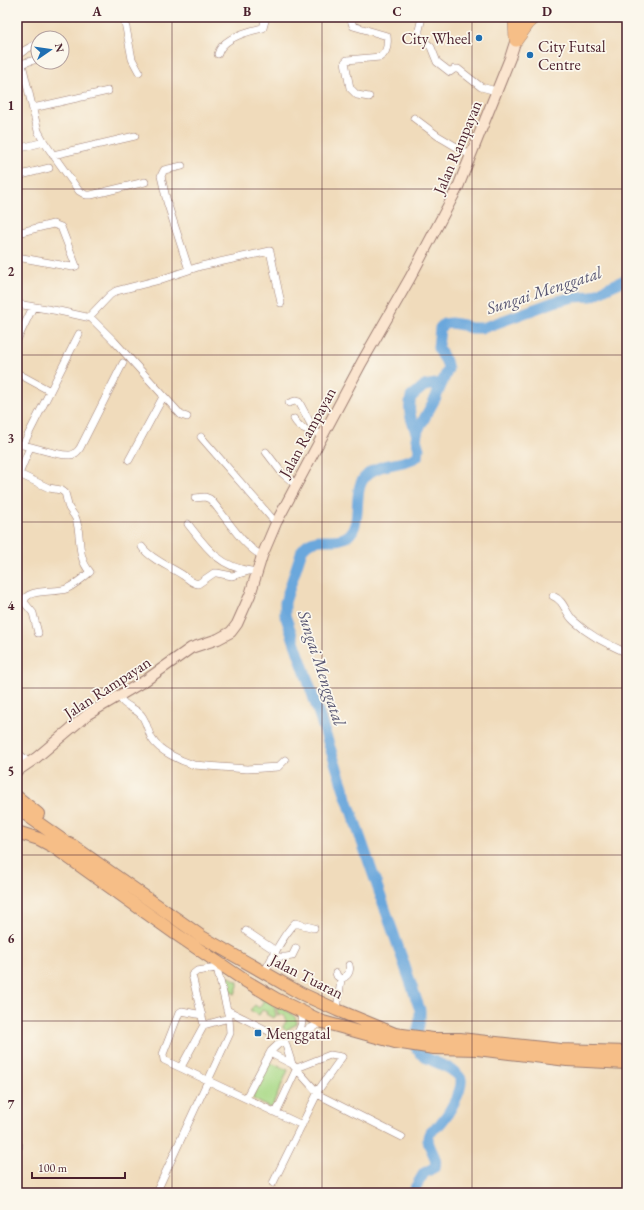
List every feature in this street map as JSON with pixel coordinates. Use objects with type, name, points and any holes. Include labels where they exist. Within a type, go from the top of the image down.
[{"type":"highway","points":[[513,17],[516,22],[516,40]]},
{"type":"highway","points":[[516,40],[529,22],[535,17]]},
{"type":"main road","points":[[17,797],[77,848],[83,859],[185,931],[186,934],[183,936],[176,934]]},
{"type":"main road","name":"Jalan Tuaran","points":[[17,808],[65,842],[77,848],[202,936],[300,993],[395,1038]]},
{"type":"main road","name":"Jalan Tuaran","points":[[17,832],[39,839],[54,847],[218,965],[298,1011],[323,1022],[395,1038],[567,1060],[627,1063]]},
{"type":"main road","points":[[202,936],[207,946],[284,997],[298,1011]]},
{"type":"main road","name":"Jalan Tuaran","points":[[433,1043],[460,1039],[561,1050],[627,1052]]},
{"type":"street","points":[[124,17],[132,59],[139,72]]},
{"type":"street","points":[[218,54],[225,42],[248,31],[263,28],[266,17]]},
{"type":"street","points":[[350,17],[353,26],[387,36],[385,53],[380,57],[355,58],[345,62],[350,88],[357,94],[369,97]]},
{"type":"street","points":[[422,17],[418,30],[420,36],[431,47],[436,62],[450,72],[454,69],[458,69],[481,87],[496,91]]},
{"type":"street","name":"Jalan Rampayan","points":[[17,771],[29,763],[88,714],[146,680],[191,648],[218,639],[231,632],[237,624],[245,606],[253,571],[262,556],[276,523],[296,485],[318,433],[444,215],[458,187],[516,40],[523,17]]},
{"type":"street","points":[[17,56],[30,47]]},
{"type":"street","points":[[30,61],[19,64],[23,68],[38,131],[44,142],[79,191],[86,195],[145,182]]},
{"type":"street","points":[[33,108],[108,92]]},
{"type":"street","points":[[414,118],[438,136],[470,155]]},
{"type":"street","points":[[53,155],[135,136]]},
{"type":"street","points":[[17,149],[44,142]]},
{"type":"street","points":[[182,166],[164,170],[161,176],[167,202],[189,270]]},
{"type":"street","points":[[17,176],[49,168]]},
{"type":"street","points":[[17,233],[58,224],[61,227],[76,266],[72,267],[17,257]]},
{"type":"street","points":[[89,317],[110,295],[116,291],[159,280],[189,270],[270,251],[281,303]]},
{"type":"street","points":[[17,304],[89,317],[114,341],[163,397],[181,415],[187,417]]},
{"type":"street","points":[[17,340],[32,307]]},
{"type":"street","points":[[38,633],[33,613],[24,602],[26,596],[37,592],[58,591],[67,588],[90,572],[84,565],[81,557],[79,531],[76,517],[68,506],[65,493],[61,490],[50,488],[18,477],[24,445],[79,334]]},
{"type":"street","points":[[24,445],[60,454],[72,456],[75,454],[80,448],[123,363]]},
{"type":"street","points":[[17,373],[50,391]]},
{"type":"street","points":[[129,460],[163,397]]},
{"type":"street","points":[[289,403],[295,401],[299,402],[318,433]]},
{"type":"street","points":[[294,419],[299,426],[318,433]]},
{"type":"street","points":[[201,436],[276,523]]},
{"type":"street","points":[[266,452],[282,473],[296,485]]},
{"type":"street","points":[[195,498],[206,497],[210,499],[246,542],[262,556]]},
{"type":"street","points":[[188,524],[205,547],[217,558],[233,566],[253,571]]},
{"type":"street","points":[[142,547],[168,567],[185,576],[192,583],[198,584],[214,573],[232,576],[253,571]]},
{"type":"street","points":[[553,596],[559,598],[563,603],[568,616],[591,636],[627,653]]},
{"type":"street","points":[[118,696],[124,703],[143,717],[151,738],[156,745],[188,763],[194,765],[248,769],[278,767],[285,760]]},
{"type":"street","points":[[17,752],[29,763]]},
{"type":"street","points":[[264,973],[289,929],[295,923],[314,928]]},
{"type":"street","points":[[246,931],[274,954],[286,957],[292,956],[296,948]]},
{"type":"street","points":[[156,1193],[230,1033],[229,1018],[218,965],[197,971],[192,975],[204,1025],[180,1068]]},
{"type":"street","points":[[336,1010],[341,979],[349,974],[349,965]]},
{"type":"street","points":[[336,973],[341,979]]},
{"type":"street","points":[[227,1010],[284,1039],[295,1066],[317,1093],[402,1137]]},
{"type":"street","points":[[202,1015],[182,1011],[179,1013],[163,1056],[164,1060],[302,1125]]},
{"type":"street","points":[[298,1011],[302,1018],[302,1026],[298,1032]]},
{"type":"street","points":[[204,1025],[229,1018]]},
{"type":"street","points":[[246,1098],[270,1053],[284,1039],[323,1022]]},
{"type":"street","points":[[270,1053],[295,1066],[330,1055],[342,1057],[317,1093],[273,1183]]},
{"type":"street","points":[[276,1113],[295,1066]]},
{"type":"green space","points":[[227,975],[238,982],[235,994],[230,991]]},
{"type":"green space","points":[[262,997],[274,1005],[276,1016],[273,1018],[266,1014],[267,1012],[262,1010],[259,1015],[250,1010],[255,1005],[259,1008],[264,1002],[260,999]]},
{"type":"green space","points":[[276,1005],[292,1014],[295,1017],[297,1024],[286,1030],[283,1028],[286,1018],[284,1015],[278,1015]]},
{"type":"green space","points":[[268,1062],[288,1070],[271,1109],[252,1098]]},
{"type":"waterway","name":"Sungai Menggatal","points":[[412,1193],[424,1173],[435,1167],[435,1158],[428,1143],[429,1134],[440,1124],[451,1109],[460,1089],[461,1079],[451,1069],[424,1056],[415,1046],[420,1019],[420,1010],[285,615],[285,602],[302,550],[307,544],[319,540],[337,540],[349,535],[353,530],[356,523],[359,490],[365,477],[371,472],[384,466],[405,462],[418,456],[419,449],[416,439],[418,430],[436,397],[448,369],[446,361],[438,348],[440,328],[444,324],[451,323],[470,328],[483,328],[554,302],[574,297],[592,296],[627,279]]},
{"type":"waterway","points":[[417,435],[410,412],[411,397],[424,386],[442,383]]},
{"type":"place","name":"City Wheel","points":[[479,38]]},
{"type":"place","name":"City Futsal Centre","points":[[530,55]]},
{"type":"place","name":"Menggatal","points":[[258,1033]]}]
